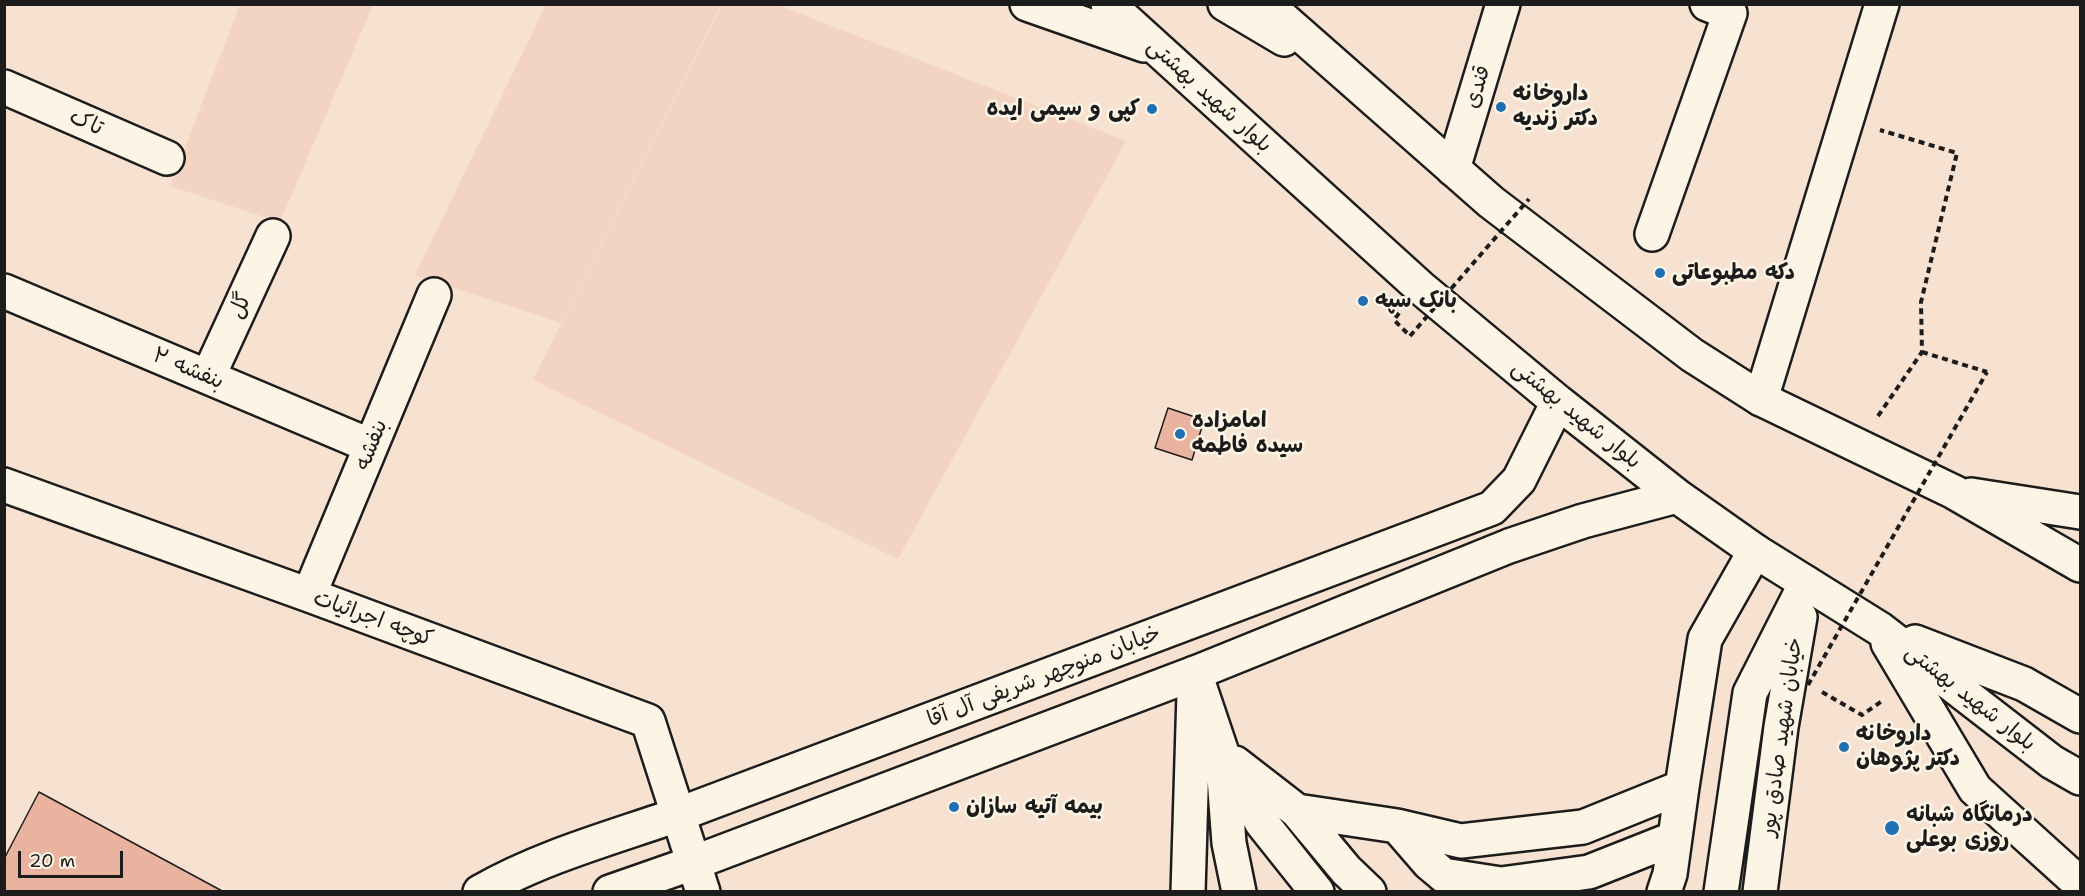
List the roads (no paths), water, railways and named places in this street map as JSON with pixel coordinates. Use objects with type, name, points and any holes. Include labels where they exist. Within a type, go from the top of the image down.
[{"type":"main road","points":[[1027,4],[1157,50]]},
{"type":"main road","name":"بلوار شهید بهشتی","points":[[1108,4],[1421,288],[1558,402],[1677,496],[1755,551],[1880,629],[2052,762],[2080,778]]},
{"type":"main road","points":[[1225,4],[1353,80]]},
{"type":"main road","points":[[1266,4],[1491,202],[1692,355],[1761,399],[1954,492],[2080,566]]},
{"type":"main road","name":"قندی","points":[[1453,169],[1503,4]]},
{"type":"main road","points":[[1652,234],[1730,12],[1707,4]]},
{"type":"main road","points":[[1761,399],[1882,4]]},
{"type":"main road","name":"تاک","points":[[4,87],[168,158]]},
{"type":"main road","name":"گل","points":[[208,377],[273,236]]},
{"type":"main road","name":"بنفشه ۲","points":[[4,291],[371,446]]},
{"type":"main road","name":"بنفشه","points":[[309,595],[434,295]]},
{"type":"main road","name":"خیابان منوچهر شریفی آل آقا","points":[[480,891],[510,875],[677,815],[1491,508],[1519,480],[1558,402]]},
{"type":"main road","name":"کوچه اجرائیات","points":[[4,485],[648,721],[677,815]]},
{"type":"main road","points":[[1954,492],[2080,512]]},
{"type":"main road","points":[[610,891],[698,877],[1509,546],[1583,521],[1677,496]]},
{"type":"main road","points":[[1664,891],[1670,873],[1676,838],[1705,639],[1755,551]]},
{"type":"main road","points":[[1721,891],[1750,693],[1806,583]]},
{"type":"main road","name":"خیابان شهید صادق پور","points":[[1760,891],[1781,727],[1806,583]]},
{"type":"main road","points":[[1880,629],[2024,684],[2080,716]]},
{"type":"main road","points":[[1880,629],[1975,789],[2080,884]]},
{"type":"main road","points":[[1195,673],[1222,753],[1262,823],[1317,891]]},
{"type":"main road","points":[[1188,891],[1195,673]]},
{"type":"main road","points":[[1222,753],[1297,811],[1346,870],[1369,891]]},
{"type":"main road","points":[[1222,753],[1229,843],[1239,891]]},
{"type":"main road","points":[[2052,762],[2080,784]]},
{"type":"main road","points":[[2052,762],[2080,793]]},
{"type":"main road","points":[[1297,811],[1397,826],[1461,841],[1583,827],[1682,787]]},
{"type":"main road","points":[[677,815],[698,877]]},
{"type":"main road","points":[[1397,826],[1429,863],[1453,883],[1501,884],[1589,872],[1676,838]]},
{"type":"place","name":"داروخانه دکتر زندیه","points":[[1501,107]]},
{"type":"place","name":"کپی و سیمی ایده","points":[[1152,109]]},
{"type":"place","name":"دکه مطبوعاتی","points":[[1660,273]]},
{"type":"place","name":"بانک سپه","points":[[1363,301]]},
{"type":"place","name":"امامزاده سیده فاطمه","points":[[1180,434]]},
{"type":"place","name":"داروخانه دکتر پژوهان","points":[[1844,747]]},
{"type":"place","name":"بیمه آتیه سازان","points":[[954,807]]},
{"type":"place","name":"درمانگاه شبانه روزی بوعلی","points":[[1892,828]]}]
